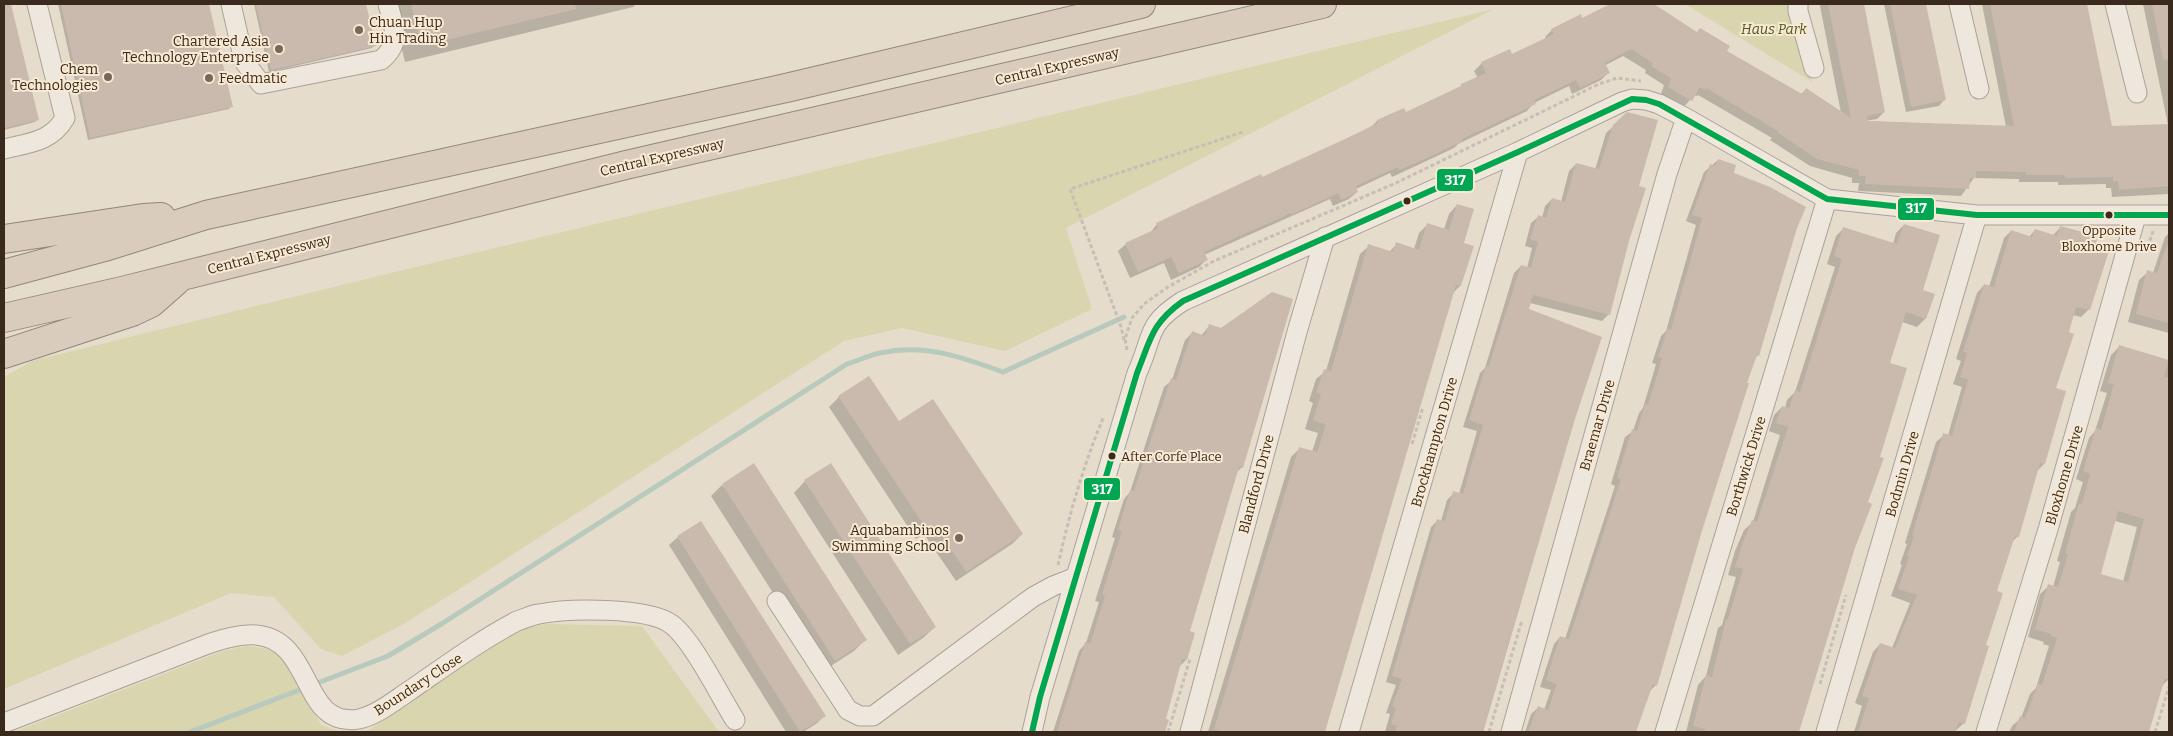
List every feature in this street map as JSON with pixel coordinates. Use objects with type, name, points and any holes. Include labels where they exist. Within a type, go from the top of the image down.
[{"type":"highway","points":[[4,274],[108,246],[206,215],[786,88],[1141,4]]},
{"type":"highway","name":"Central Expressway","points":[[4,318],[626,166],[1322,4]]},
{"type":"highway","points":[[4,239],[143,218],[206,215]]},
{"type":"highway","points":[[4,354],[132,312],[151,302],[183,275]]},
{"type":"street","points":[[4,149],[44,139],[59,130],[65,118],[37,4]]},
{"type":"street","points":[[231,4],[244,61],[261,84],[381,60],[388,54],[396,38],[388,4]]},
{"type":"street","points":[[1798,4],[1798,11],[1814,68]]},
{"type":"street","points":[[1959,4],[1979,89]]},
{"type":"street","points":[[2115,4],[2137,93]]},
{"type":"street","points":[[1032,732],[1076,577],[1137,373],[1153,327],[1165,312],[1183,301],[1325,236],[1518,152],[1632,99],[1646,100],[1686,118],[1827,200],[1977,215],[2169,215]]},
{"type":"street","name":"Braemar Drive","points":[[1511,732],[1664,184],[1686,118]]},
{"type":"street","name":"Brockhampton Drive","points":[[1349,732],[1518,152]]},
{"type":"street","name":"Borthwick Drive","points":[[1665,732],[1827,200]]},
{"type":"street","name":"Bodmin Drive","points":[[1826,732],[1977,215]]},
{"type":"street","name":"Bloxhome Drive","points":[[1986,732],[2050,526],[2136,216]]},
{"type":"street","name":"Blandford Drive","points":[[1190,732],[1297,332],[1325,236]]},
{"type":"street","points":[[777,602],[848,710],[860,716],[873,716],[1033,597],[1076,577]]},
{"type":"street","name":"Boundary Close","points":[[4,723],[208,644],[239,636],[262,636],[277,642],[291,652],[323,709],[336,717],[358,719],[384,707],[512,624],[539,614],[578,610],[642,614],[661,618],[672,624],[688,642],[735,720]]},
{"type":"path","points":[[1122,327],[1070,190],[1243,132]]},
{"type":"path","points":[[2155,732],[2169,687]]},
{"type":"green space","name":"Haus Park","points":[[1685,4],[1794,4],[1812,82]]},
{"type":"green space","points":[[1494,9],[1066,228],[1092,309],[1005,351],[902,328],[844,341],[453,593],[400,626],[342,656],[321,649],[274,597],[231,593],[4,689],[4,377],[32,361],[399,271]]},
{"type":"green space","points":[[547,624],[642,626],[719,732],[366,732],[504,639],[525,628]]},
{"type":"green space","points":[[246,646],[264,648],[280,655],[321,725],[340,732],[14,732],[223,651]]},
{"type":"building","points":[[4,4],[11,4],[39,120],[4,128]]},
{"type":"building","points":[[61,4],[209,4],[233,107],[90,138]]},
{"type":"building","points":[[256,4],[366,4],[376,46],[271,70]]},
{"type":"building","points":[[411,4],[575,4],[576,9],[421,46]]},
{"type":"building","points":[[1610,4],[1654,4],[1697,32],[1700,28],[1730,46],[1727,51],[1802,94],[1806,88],[1851,118],[1828,4],[1864,4],[1885,112],[1867,116],[1867,121],[2014,126],[1990,4],[2087,4],[2112,126],[2169,124],[2169,186],[2119,190],[2118,181],[2113,182],[2113,177],[2065,178],[2065,175],[2026,175],[2026,172],[1976,171],[1976,178],[1970,178],[1969,189],[1865,184],[1866,176],[1859,176],[1859,170],[1817,159],[1778,131],[1706,88],[1705,90],[1700,87],[1692,101],[1668,87],[1671,78],[1651,66],[1653,63],[1631,49],[1605,63],[1610,73],[1580,88],[1576,80],[1534,100],[1536,104],[1462,139],[1463,141],[1399,170],[1398,167],[1356,186],[1358,192],[1341,200],[1338,193],[1204,252],[1208,260],[1179,273],[1171,257],[1138,272],[1125,243],[1158,228],[1156,223],[1261,174],[1262,177],[1345,139],[1378,123],[1377,120],[1404,108],[1406,112],[1461,86],[1461,84],[1486,73],[1481,62],[1510,49],[1512,54],[1554,34],[1551,29],[1581,14],[1582,18]]},
{"type":"building","points":[[1890,4],[1926,4],[1946,100],[1911,107]]},
{"type":"building","points":[[2152,4],[2169,4],[2169,59],[2163,60]]},
{"type":"building","points":[[1627,112],[1658,120],[1639,186],[1646,188],[1629,241],[1610,315],[1533,295],[1529,309],[1602,337],[1575,419],[1483,732],[1395,732],[1397,726],[1391,724],[1396,708],[1392,706],[1402,679],[1392,676],[1437,519],[1445,521],[1453,491],[1463,494],[1483,425],[1469,420],[1486,365],[1489,366],[1521,265],[1531,268],[1538,242],[1530,239],[1538,215],[1546,218],[1552,198],[1565,202],[1576,163],[1599,169],[1613,125]]},
{"type":"building","points":[[1718,159],[1736,165],[1734,173],[1770,187],[1806,207],[1797,228],[1759,356],[1757,355],[1747,383],[1749,383],[1701,534],[1657,686],[1653,684],[1636,732],[1528,732],[1538,706],[1548,710],[1557,684],[1546,680],[1560,636],[1569,639],[1621,479],[1617,478],[1632,429],[1637,431],[1645,404],[1648,405],[1662,358],[1658,357],[1668,328],[1671,330],[1702,218],[1692,215],[1710,164],[1715,166]]},
{"type":"building","points":[[1457,204],[1474,209],[1464,243],[1474,246],[1461,286],[1456,285],[1325,732],[1223,732],[1214,729],[1299,447],[1317,452],[1326,425],[1313,420],[1321,394],[1316,393],[1324,369],[1331,371],[1368,244],[1393,252],[1396,242],[1419,250],[1427,223],[1449,230]]},
{"type":"building","points":[[1904,224],[1940,235],[1923,290],[1935,294],[1926,319],[1906,312],[1890,363],[1907,368],[1880,457],[1884,458],[1868,502],[1872,504],[1855,548],[1799,732],[1705,732],[1705,729],[1693,726],[1706,675],[1712,677],[1726,619],[1728,619],[1743,569],[1735,567],[1752,520],[1757,522],[1788,427],[1776,423],[1782,406],[1789,408],[1795,390],[1800,392],[1842,259],[1834,256],[1843,227],[1897,244]]},
{"type":"building","points":[[2060,226],[2098,236],[2095,247],[2109,251],[2090,310],[2076,307],[2069,332],[2074,334],[2056,388],[2066,391],[2045,464],[2040,463],[2019,537],[2015,536],[1997,591],[2003,593],[1986,645],[1989,646],[1965,724],[1959,722],[1955,732],[1858,732],[1869,698],[1862,696],[1880,643],[1895,648],[1917,595],[1898,589],[1909,557],[1907,556],[1914,536],[1912,535],[1943,433],[1952,436],[1959,412],[1968,379],[1960,377],[1967,353],[1963,352],[1984,284],[1994,287],[2011,230],[2032,237],[2035,229],[2057,236]]},
{"type":"building","points":[[2167,245],[2169,246],[2169,323],[2136,314],[2147,270],[2157,273]]},
{"type":"building","points":[[1272,292],[1293,299],[1243,468],[1239,467],[1190,631],[1195,633],[1187,660],[1182,659],[1166,719],[1169,720],[1165,732],[1057,732],[1085,642],[1090,644],[1105,596],[1102,594],[1122,531],[1118,530],[1130,490],[1134,491],[1171,378],[1176,380],[1192,331],[1205,336],[1209,324],[1221,328]]},
{"type":"building","points":[[2119,345],[2169,360],[2164,377],[2169,378],[2169,679],[2165,678],[2149,732],[2014,732],[2020,716],[2025,718],[2038,684],[2042,685],[2057,638],[2035,629],[2048,584],[2058,587],[2068,554],[2065,553],[2079,503],[2082,504],[2090,474],[2083,471],[2096,428],[2101,430],[2114,384],[2108,383]],"holes":[[[2118,511],[2144,519],[2128,582],[2101,574]]]},
{"type":"building","points":[[869,376],[899,421],[933,399],[1023,534],[966,572],[935,525],[927,530],[838,396]]},
{"type":"building","points":[[754,463],[867,640],[835,661],[722,484]]},
{"type":"building","points":[[831,463],[936,627],[910,644],[804,480]]},
{"type":"building","points":[[701,521],[826,716],[800,732],[677,536]]},
{"type":"waterway","points":[[190,732],[388,656],[443,623],[847,364],[880,353],[912,350],[943,353],[1003,372],[1124,317]]},
{"type":"transit line","name":"317","points":[[1032,732],[1040,697],[1137,373],[1149,341],[1158,325],[1172,309],[1183,301],[1518,152],[1632,99],[1646,100],[1659,104],[1827,199],[1977,215],[2169,215]]},
{"type":"place","name":"Chuan Hup Hin Trading","points":[[359,30]]},
{"type":"place","name":"Chartered Asia Technology Enterprise","points":[[279,49]]},
{"type":"place","name":"Chem Technologies","points":[[108,77]]},
{"type":"place","name":"Feedmatic","points":[[209,78]]},
{"type":"place","name":"Opposite Bloxhome Drive","points":[[2109,215]]},
{"type":"place","name":"After Corfe Place","points":[[1112,456]]},
{"type":"place","name":"Aquabambinos Swimming School","points":[[959,538]]}]
